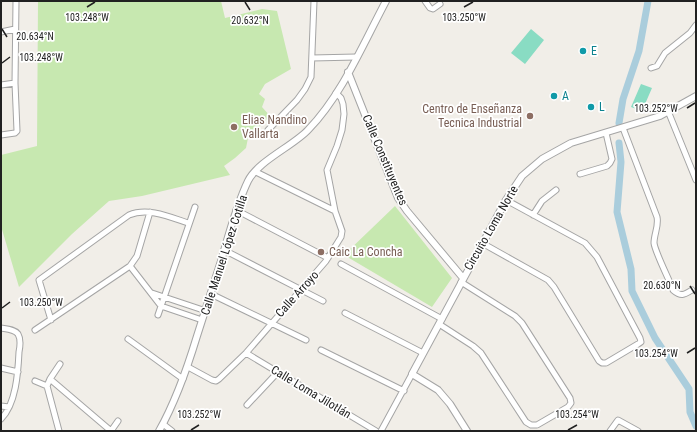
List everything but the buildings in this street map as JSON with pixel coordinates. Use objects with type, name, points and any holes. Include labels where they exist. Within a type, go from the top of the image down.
[{"type":"street","points":[[1,135],[15,133],[17,131],[15,83],[16,1]]},
{"type":"street","points":[[268,130],[297,100],[311,77],[314,1]]},
{"type":"street","name":"Calle Manuel López Cotilla","points":[[159,431],[169,414],[188,367],[236,210],[249,179],[262,165],[307,131],[325,110],[348,72],[386,1]]},
{"type":"street","points":[[425,1],[430,8],[440,4]]},
{"type":"street","points":[[651,68],[657,66],[665,53],[690,33],[696,25]]},
{"type":"street","points":[[1,32],[15,29]]},
{"type":"street","points":[[312,58],[356,57]]},
{"type":"street","name":"Calle Constituyentes","points":[[348,72],[398,198],[462,280]]},
{"type":"street","points":[[1,85],[15,83]]},
{"type":"street","name":"Calle Arroyo","points":[[188,367],[216,381],[246,353],[271,323],[301,291],[328,258],[341,237],[342,231],[335,211],[327,170],[342,130],[344,114],[341,98],[336,92]]},
{"type":"street","name":"Circuito Loma Norte","points":[[381,431],[404,391],[482,243],[506,200],[522,176],[542,159],[571,143],[660,116],[696,96]]},
{"type":"street","points":[[668,111],[696,180]]},
{"type":"street","points":[[622,128],[657,218],[658,222],[654,238],[655,247],[673,290],[678,294],[683,295],[692,290]]},
{"type":"street","points":[[580,174],[607,166],[610,163],[612,159],[606,133]]},
{"type":"street","points":[[256,172],[335,211]]},
{"type":"street","points":[[533,215],[542,201],[556,190]]},
{"type":"street","points":[[482,243],[548,280],[554,287],[599,361],[602,363],[606,363],[641,342],[596,257],[585,243],[506,200]]},
{"type":"street","points":[[158,315],[188,223],[195,207]]},
{"type":"street","points":[[236,210],[328,258]]},
{"type":"street","points":[[51,320],[39,282],[40,279],[129,214],[150,212],[188,223]]},
{"type":"street","points":[[35,330],[130,266],[137,256],[150,212]]},
{"type":"street","points":[[224,250],[323,301]]},
{"type":"street","points":[[341,264],[440,321],[474,346],[481,353],[526,422],[531,425],[537,425],[568,407],[571,403],[570,398],[522,323],[515,316],[462,280]]},
{"type":"street","points":[[130,266],[161,306],[202,320]]},
{"type":"street","points":[[151,293],[206,311]]},
{"type":"street","points":[[211,294],[306,340]]},
{"type":"street","points":[[345,313],[423,353]]},
{"type":"street","points":[[1,328],[13,330],[18,334],[20,339],[18,372],[14,392],[9,408],[1,420]]},
{"type":"street","points":[[128,339],[183,379]]},
{"type":"street","points":[[321,350],[404,391]]},
{"type":"street","name":"Calle Loma Jilotlán","points":[[246,353],[376,431]]},
{"type":"street","points":[[59,431],[47,386],[60,364]]},
{"type":"street","points":[[1,368],[18,372]]},
{"type":"street","points":[[247,405],[278,372]]},
{"type":"street","points":[[412,374],[438,390],[450,404],[467,431]]},
{"type":"street","points":[[50,379],[111,431],[118,421]]},
{"type":"street","points":[[35,381],[47,386]]},
{"type":"street","points":[[1,406],[9,408]]},
{"type":"street","points":[[610,431],[618,420],[638,431]]},
{"type":"street","points":[[163,424],[172,431]]},
{"type":"green space","points":[[38,1],[221,1],[225,18],[262,9],[277,11],[291,69],[265,84],[259,94],[265,99],[262,107],[270,116],[248,138],[246,148],[224,166],[230,175],[142,196],[109,201],[72,234],[19,287],[1,226],[1,155],[37,146]]},
{"type":"green space","points":[[531,29],[544,40],[525,64],[511,53]]},
{"type":"green space","points":[[641,84],[652,88],[642,111],[631,107]]},
{"type":"green space","points":[[395,206],[452,278],[432,307],[344,255]]},
{"type":"waterway","points":[[619,123],[623,99],[639,51],[648,1]]},
{"type":"waterway","points":[[619,143],[621,162],[617,212],[631,269],[632,291],[655,338],[689,389],[690,412],[696,426]]},
{"type":"place","name":"E","points":[[583,51]]},
{"type":"place","name":"A","points":[[554,96]]},
{"type":"place","name":"L","points":[[591,107]]},
{"type":"place","name":"Centro de Enseñanza Tecnica Industrial","points":[[530,116]]},
{"type":"place","name":"Elias Nandino Vallarta","points":[[234,127]]},
{"type":"place","name":"Caic La Concha","points":[[321,252]]}]
